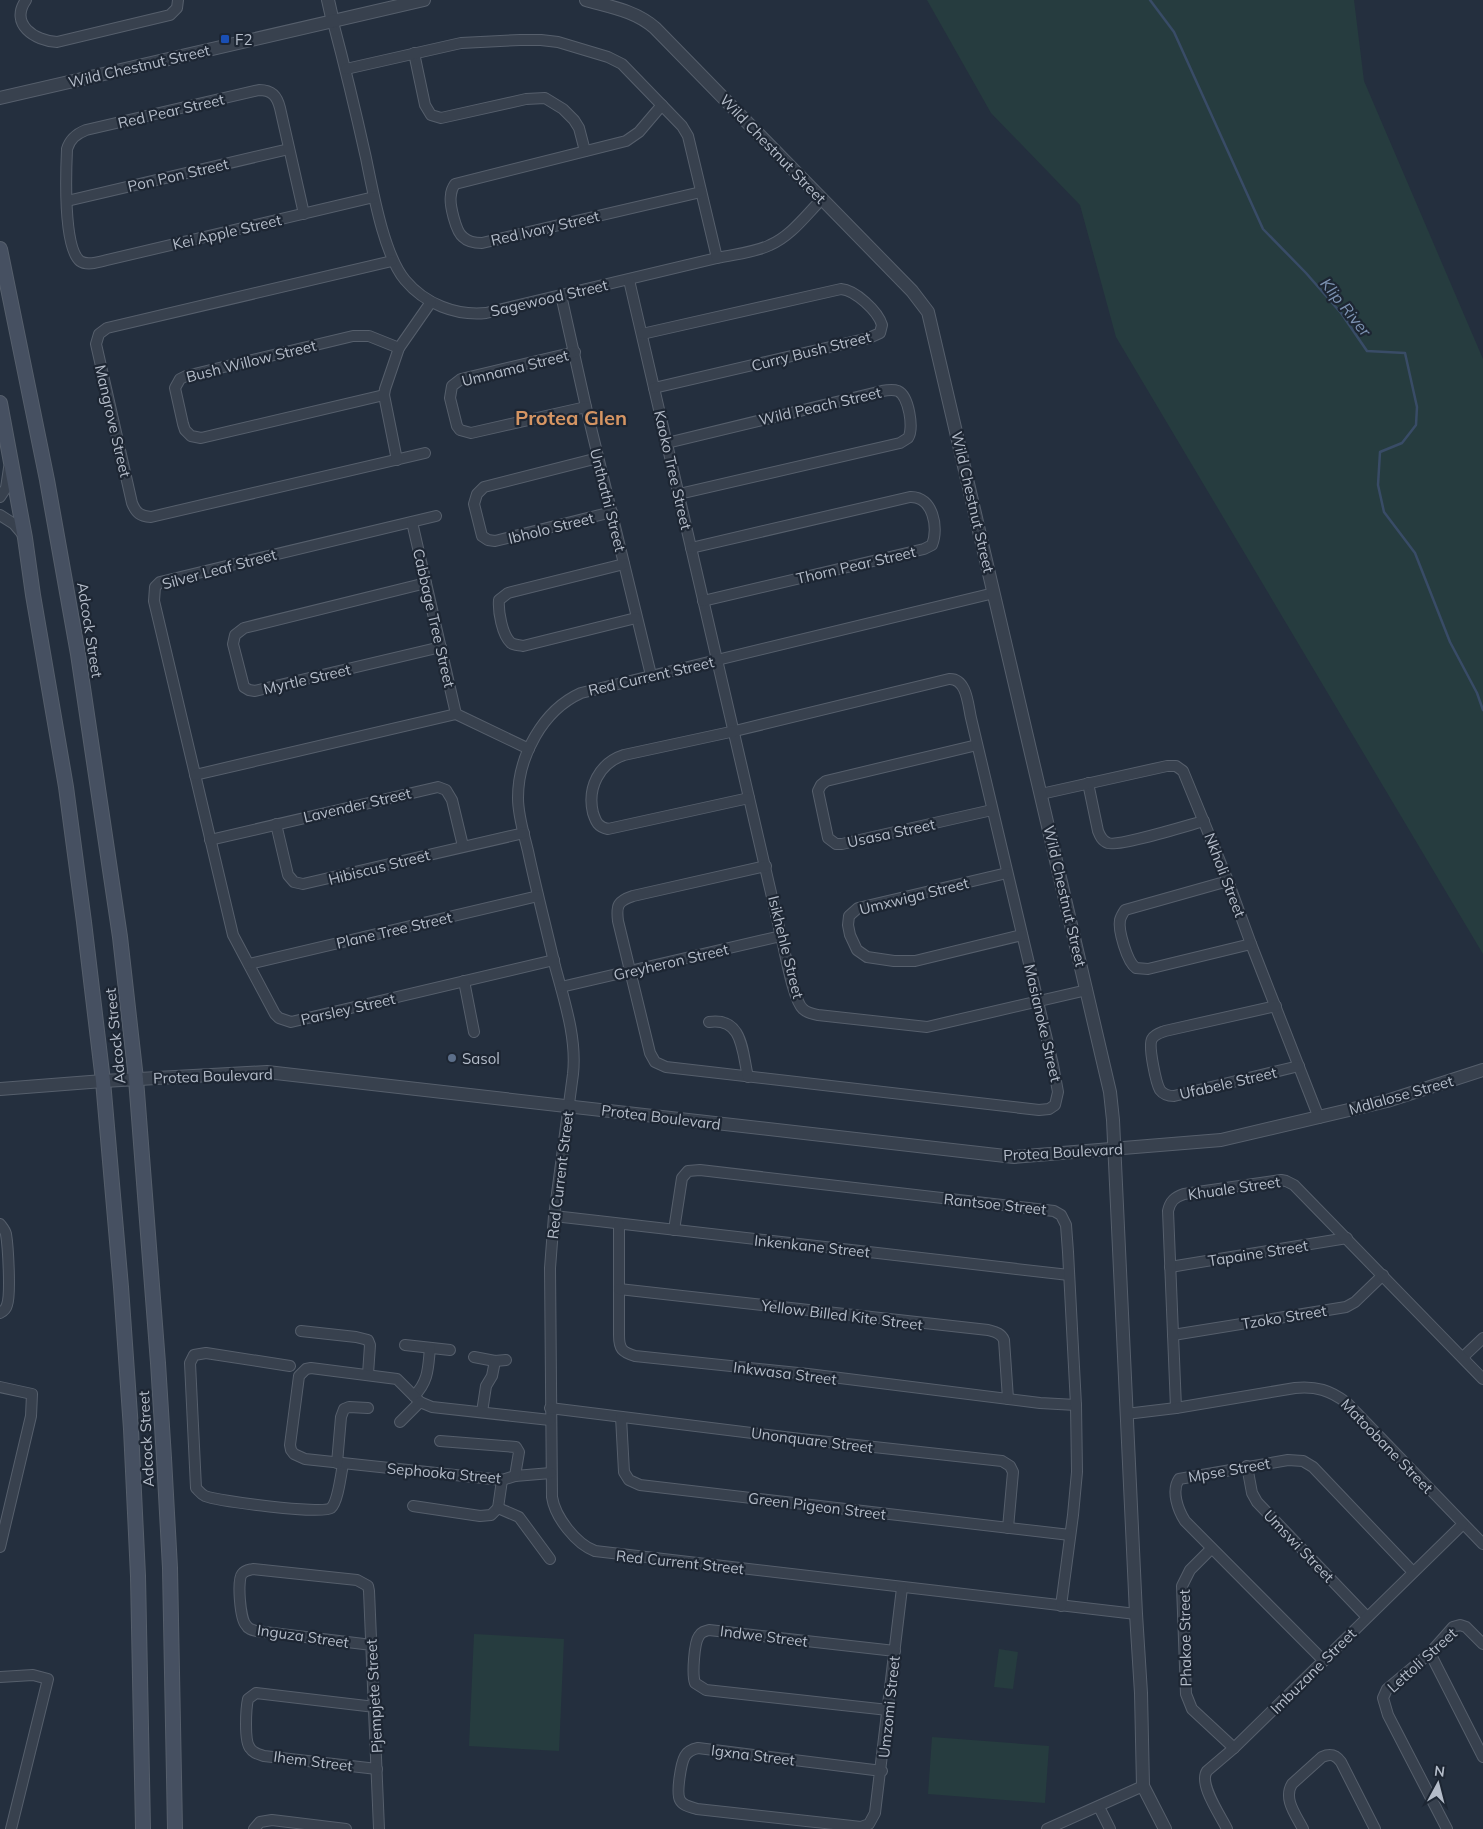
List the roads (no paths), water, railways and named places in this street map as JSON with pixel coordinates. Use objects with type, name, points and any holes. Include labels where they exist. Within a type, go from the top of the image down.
[{"type":"main road","name":"Adcock Street","points":[[0,248],[46,472],[79,664],[120,937],[136,1079],[158,1363],[170,1568],[175,1829]]},
{"type":"main road","name":"Adcock Street","points":[[0,403],[25,538],[33,595],[44,648],[68,795],[102,1081],[121,1287],[131,1429],[138,1586],[143,1829]]},
{"type":"street","points":[[26,0],[21,11],[27,30],[40,39],[57,42],[170,15],[177,8],[178,0]]},
{"type":"street","name":"Sagewood Street","points":[[328,0],[346,69],[374,197],[392,261],[405,281],[430,302],[453,311],[475,314],[486,313],[717,258],[754,251],[774,243],[790,232],[822,199]]},
{"type":"street","name":"Wild Chestnut Street","points":[[0,98],[424,0]]},
{"type":"street","name":"Wild Chestnut Street","points":[[586,0],[630,12],[648,22],[919,298],[928,312],[1110,1092],[1141,1693],[1143,1786]]},
{"type":"street","points":[[346,69],[462,43],[520,40],[558,42],[616,60],[639,80],[682,126],[688,136],[717,258]]},
{"type":"street","points":[[414,53],[425,105],[431,115],[441,118],[526,99],[545,98],[562,109],[574,120],[579,128],[585,151]]},
{"type":"street","name":"Red Pear Street","points":[[80,260],[72,243],[68,221],[66,162],[69,143],[79,133],[264,90],[269,91],[278,98],[304,214]]},
{"type":"street","name":"Red Ivory Street","points":[[662,105],[638,132],[626,141],[456,184],[452,189],[451,202],[460,236],[470,242],[482,243],[701,192]]},
{"type":"street","name":"Pon Pon Street","points":[[67,201],[289,149]]},
{"type":"street","name":"Kei Apple Street","points":[[80,260],[90,263],[107,260],[374,197]]},
{"type":"street","name":"Mangrove Street","points":[[392,261],[107,328],[98,334],[96,344],[132,503],[134,510],[141,516],[151,516],[425,453]]},
{"type":"street","name":"Kaoko Tree Street","points":[[629,280],[718,661]]},
{"type":"street","name":"Curry Bush Street","points":[[642,334],[841,289],[856,294],[879,317],[882,325],[880,333],[869,338],[654,388]]},
{"type":"street","name":"Unthathi Street","points":[[561,295],[598,458],[651,675]]},
{"type":"street","points":[[397,460],[384,395],[399,348],[430,302]]},
{"type":"street","name":"Bush Willow Street","points":[[384,395],[202,438],[191,436],[185,430],[175,388],[180,379],[186,376],[353,336],[369,336],[399,348]]},
{"type":"street","name":"Umnama Street","points":[[575,352],[461,380],[452,386],[450,398],[457,426],[460,430],[470,433],[586,407]]},
{"type":"street","name":"Wild Peach Street","points":[[667,443],[882,391],[896,390],[906,401],[912,428],[908,438],[900,443],[679,494]]},
{"type":"street","points":[[0,498],[8,480],[10,457]]},
{"type":"street","name":"Ibholo Street","points":[[598,458],[484,487],[477,494],[474,504],[482,536],[485,539],[495,541],[612,512]]},
{"type":"street","name":"Thorn Pear Street","points":[[691,548],[910,497],[924,500],[930,510],[934,536],[932,545],[924,549],[703,601]]},
{"type":"street","points":[[0,515],[14,524],[25,538]]},
{"type":"street","name":"Silver Leaf Street","points":[[195,772],[154,601],[153,592],[156,584],[436,516]]},
{"type":"street","name":"Cabbage Tree Street","points":[[412,522],[456,714]]},
{"type":"street","points":[[624,564],[508,593],[500,600],[499,609],[507,638],[512,643],[523,646],[636,618]]},
{"type":"street","name":"Myrtle Street","points":[[426,583],[244,628],[235,634],[233,644],[244,687],[255,691],[441,647]]},
{"type":"street","name":"Red Current Street","points":[[994,594],[718,661],[604,686],[570,698],[558,707],[544,724],[529,749],[520,776],[518,798],[524,833],[574,1054],[554,1216],[550,1268],[550,1420],[553,1506],[558,1517],[586,1547],[596,1551],[1136,1614]]},
{"type":"street","name":"Isikhehle Street","points":[[718,661],[781,936],[798,1001],[807,1012],[818,1015],[927,1027],[1087,990]]},
{"type":"street","name":"Masianoke Street","points":[[632,972],[650,1053],[655,1062],[666,1067],[1038,1110],[1049,1109],[1056,1103],[1058,1086],[964,691],[960,683],[952,679],[735,731]]},
{"type":"street","points":[[195,772],[456,714],[529,749]]},
{"type":"street","points":[[735,731],[614,758],[603,770],[594,785],[591,793],[591,803],[598,826],[613,829],[749,798]]},
{"type":"street","name":"Usasa Street","points":[[977,745],[826,780],[818,790],[828,838],[836,844],[842,844],[992,810]]},
{"type":"street","name":"Nkholi Street","points":[[1041,794],[1155,768],[1176,766],[1186,775],[1319,1118]]},
{"type":"street","name":"Parsley Street","points":[[195,772],[233,935],[275,1014],[279,1018],[291,1022],[554,960]]},
{"type":"street","points":[[1088,783],[1098,831],[1101,838],[1108,843],[1122,842],[1204,822]]},
{"type":"street","name":"Lavender Street","points":[[210,840],[438,787],[446,790],[452,800],[463,846]]},
{"type":"street","name":"Hibiscus Street","points":[[276,824],[288,875],[298,884],[309,884],[524,833]]},
{"type":"street","points":[[632,972],[618,914],[618,908],[622,901],[633,896],[766,866]]},
{"type":"street","name":"Umxwiga Street","points":[[1007,873],[858,908],[849,916],[850,935],[857,950],[867,957],[911,962],[1022,934]]},
{"type":"street","points":[[1228,881],[1125,910],[1122,914],[1120,925],[1128,957],[1136,968],[1148,969],[1251,944]]},
{"type":"street","name":"Plane Tree Street","points":[[249,964],[538,896]]},
{"type":"street","name":"Greyheron Street","points":[[560,987],[632,972],[781,936]]},
{"type":"street","points":[[464,981],[474,1032]]},
{"type":"street","name":"Ufabele Street","points":[[1276,1006],[1158,1034],[1152,1039],[1150,1048],[1159,1087],[1164,1093],[1174,1096],[1299,1066]]},
{"type":"street","points":[[709,1022],[724,1021],[734,1027],[748,1076]]},
{"type":"street","name":"Mdlalose Street","points":[[1319,1118],[1387,1101],[1483,1070]]},
{"type":"street","name":"Protea Boulevard","points":[[0,1089],[102,1081],[267,1072],[1002,1157],[1114,1150],[1221,1140],[1319,1118]]},
{"type":"street","name":"Rantsoe Street","points":[[674,1230],[682,1178],[688,1171],[700,1170],[1054,1211],[1061,1214],[1066,1225],[1076,1405],[1077,1472],[1061,1606]]},
{"type":"street","name":"Khuale Street","points":[[1176,1408],[1169,1206],[1173,1199],[1184,1194],[1270,1181],[1286,1180],[1294,1185],[1483,1379]]},
{"type":"street","name":"Inkenkane Street","points":[[554,1216],[1069,1275]]},
{"type":"street","points":[[0,1224],[4,1228],[6,1240],[8,1294],[7,1306],[0,1313]]},
{"type":"street","name":"Inkwasa Street","points":[[619,1224],[619,1344],[625,1353],[635,1356],[808,1374],[1008,1399],[1076,1405]]},
{"type":"street","name":"Tapaine Street","points":[[1170,1267],[1347,1238]]},
{"type":"street","name":"Tzoko Street","points":[[1173,1335],[1346,1307],[1355,1302],[1383,1275]]},
{"type":"street","name":"Yellow Billed Kite Street","points":[[619,1289],[988,1330],[1000,1334],[1004,1340],[1008,1399]]},
{"type":"street","points":[[302,1331],[368,1340],[370,1345],[368,1374]]},
{"type":"street","points":[[1463,1357],[1483,1338]]},
{"type":"street","points":[[404,1345],[450,1350]]},
{"type":"street","points":[[400,1422],[417,1399],[426,1381],[430,1348]]},
{"type":"street","points":[[290,1366],[206,1354],[194,1355],[191,1358],[196,1488],[200,1493],[222,1500],[308,1511],[326,1511],[336,1499],[340,1463],[341,1417],[344,1409],[349,1407],[368,1408]]},
{"type":"street","points":[[474,1357],[495,1361],[506,1360]]},
{"type":"street","points":[[482,1412],[486,1386],[492,1376],[495,1361]]},
{"type":"street","points":[[340,1463],[297,1457],[291,1450],[291,1436],[299,1376],[306,1369],[368,1374],[397,1379],[417,1399],[432,1407],[550,1420]]},
{"type":"street","name":"Matoobane Street","points":[[1126,1414],[1176,1408],[1308,1386],[1325,1389],[1347,1403],[1483,1544]]},
{"type":"street","points":[[0,1387],[32,1394],[32,1408],[0,1547]]},
{"type":"street","name":"Unonquare Street","points":[[550,1408],[1002,1461],[1010,1466],[1013,1472],[1008,1528]]},
{"type":"street","name":"Green Pigeon Street","points":[[621,1417],[624,1472],[629,1480],[640,1485],[1070,1535]]},
{"type":"street","points":[[440,1441],[516,1447],[519,1452],[516,1476]]},
{"type":"street","name":"Mpse Street","points":[[1324,1661],[1211,1550],[1182,1517],[1177,1505],[1175,1492],[1178,1481],[1182,1477],[1247,1466],[1288,1460],[1307,1462],[1413,1572]]},
{"type":"street","name":"Sephooka Street","points":[[340,1463],[502,1480],[516,1476],[551,1473]]},
{"type":"street","name":"Umswi Street","points":[[1247,1466],[1252,1493],[1257,1502],[1367,1617]]},
{"type":"street","points":[[413,1506],[486,1516],[495,1512],[498,1508],[502,1480]]},
{"type":"street","points":[[498,1508],[519,1517],[550,1559]]},
{"type":"street","name":"Imbuzane Street","points":[[1227,1829],[1207,1789],[1204,1779],[1207,1771],[1234,1748],[1463,1524]]},
{"type":"street","name":"Phakoe Street","points":[[1211,1550],[1190,1570],[1182,1586],[1186,1694],[1192,1709],[1234,1748]]},
{"type":"street","name":"Inguza Street","points":[[347,1579],[249,1570],[241,1576],[242,1620],[250,1629],[256,1631],[372,1645]]},
{"type":"street","name":"Pjempjete Street","points":[[347,1579],[362,1582],[368,1586],[378,1769],[379,1829]]},
{"type":"street","name":"Umzomi Street","points":[[869,1824],[876,1814],[902,1588]]},
{"type":"street","name":"Lettoli Street","points":[[1447,1829],[1388,1715],[1383,1698],[1387,1689],[1430,1653],[1449,1631],[1457,1626],[1466,1627],[1483,1644]]},
{"type":"street","name":"Indwe Street","points":[[888,1710],[706,1690],[695,1683],[693,1672],[697,1640],[701,1633],[709,1630],[895,1651]]},
{"type":"street","points":[[1430,1653],[1483,1757]]},
{"type":"street","points":[[0,1677],[32,1675],[48,1680],[11,1829]]},
{"type":"street","name":"Ihem Street","points":[[375,1707],[256,1693],[248,1699],[246,1705],[247,1740],[248,1746],[255,1753],[264,1756],[378,1769]]},
{"type":"street","name":"Igxna Street","points":[[869,1824],[861,1827],[690,1807],[680,1801],[679,1796],[683,1762],[688,1752],[698,1748],[882,1771]]},
{"type":"street","points":[[1303,1829],[1288,1798],[1290,1788],[1322,1756],[1328,1754],[1335,1756],[1341,1762],[1375,1829]]},
{"type":"street","points":[[1047,1829],[1143,1786],[1165,1829]]},
{"type":"street","points":[[1098,1807],[1110,1829]]},
{"type":"street","points":[[254,1829],[260,1822],[272,1820],[346,1829]]},
{"type":"waterway","name":"Klip River","points":[[1150,0],[1174,32],[1263,229],[1306,273],[1341,313],[1367,351],[1405,353],[1417,407],[1416,425],[1402,443],[1380,452],[1378,485],[1384,512],[1415,553],[1450,642],[1477,693],[1483,710]]},
{"type":"place","name":"F2","points":[[225,39]]},
{"type":"place","name":"Sasol","points":[[452,1058]]},
{"type":"district","name":"Protea Glen","points":[[571,417]]}]
